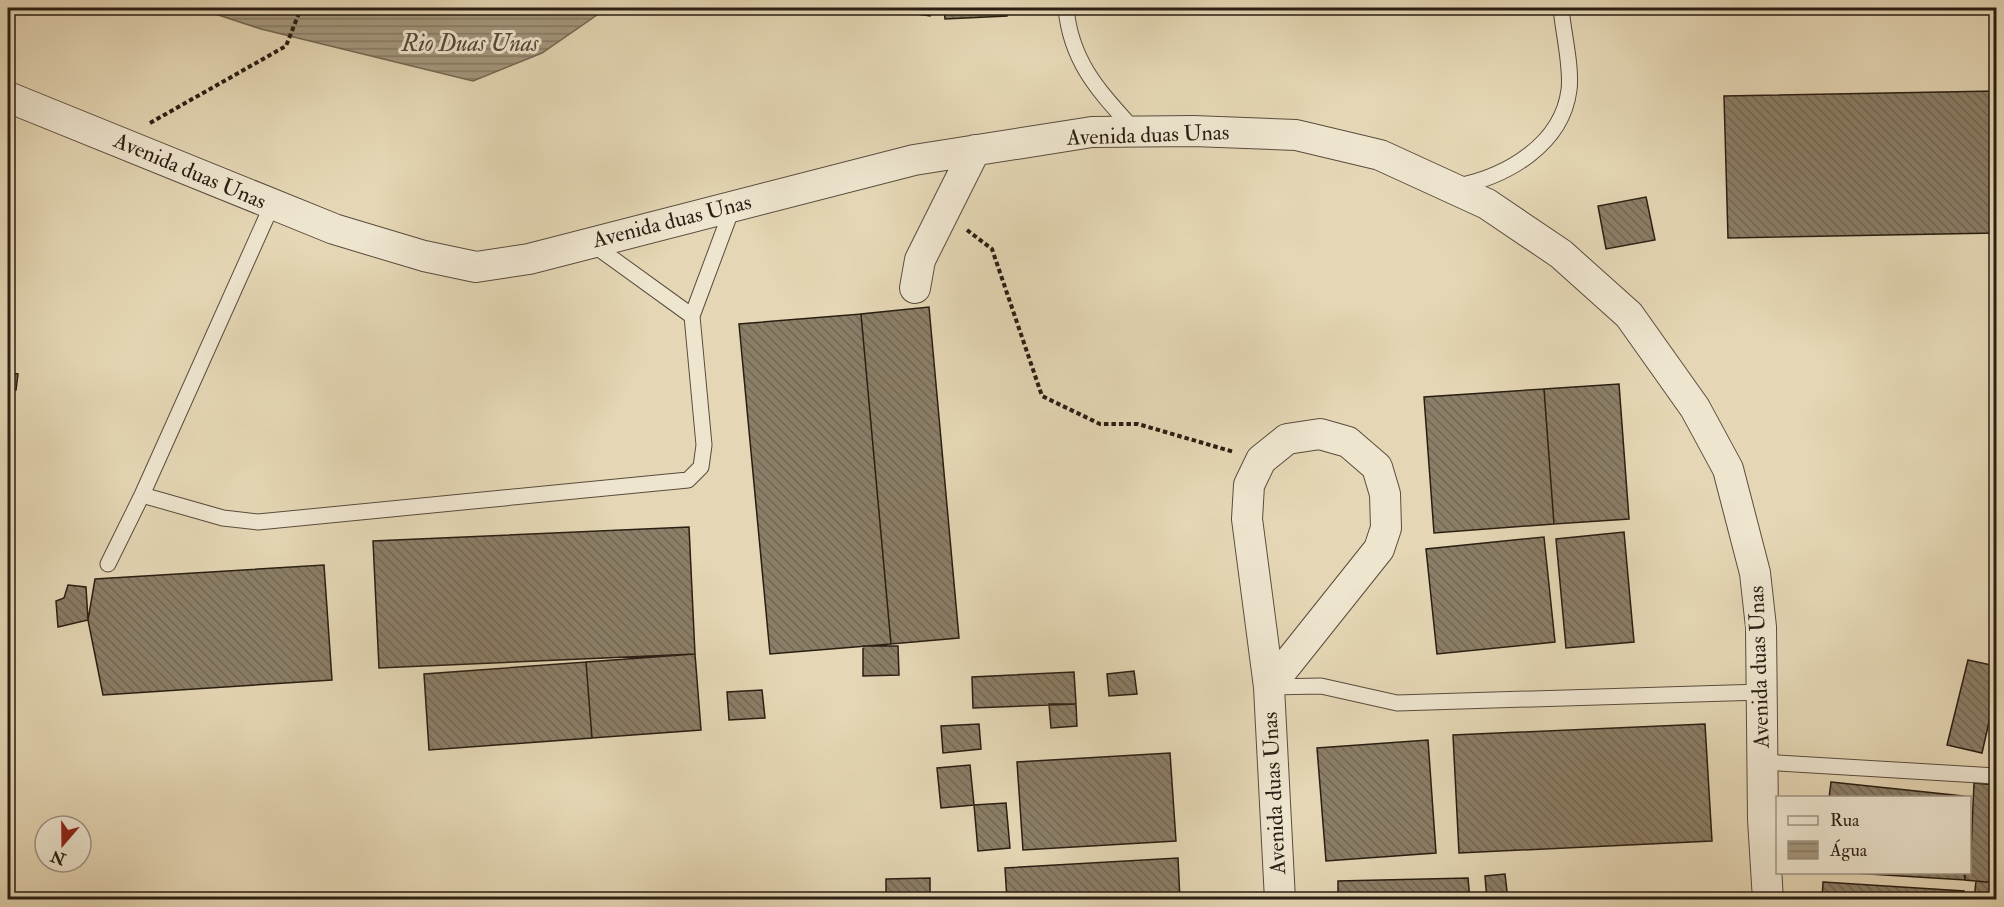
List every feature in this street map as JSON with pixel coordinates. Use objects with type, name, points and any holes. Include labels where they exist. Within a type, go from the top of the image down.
[{"type":"street","name":"Avenida duas Unas","points":[[8,97],[345,233],[424,256],[476,267],[529,259],[914,160],[1092,132],[1296,135],[1380,155],[1487,204],[1570,262],[1629,315],[1695,408],[1728,469],[1748,539],[1755,573],[1761,627],[1763,819],[1768,900]]},
{"type":"street","points":[[915,288],[920,260],[975,150]]},
{"type":"street","points":[[1261,460],[1287,439],[1320,434],[1348,442],[1377,467],[1385,494],[1386,528],[1379,549],[1269,687]]},
{"type":"street","name":"Avenida duas Unas","points":[[1261,460],[1249,484],[1247,519],[1269,687],[1280,900]]},
{"type":"lane","points":[[1066,8],[1077,55],[1092,83],[1135,131]]},
{"type":"lane","points":[[1451,188],[1484,181],[1520,163],[1544,141],[1564,114],[1569,88],[1561,8]]},
{"type":"lane","points":[[108,564],[142,495],[272,205]]},
{"type":"lane","points":[[142,495],[223,518],[258,522],[688,480],[701,467],[704,445],[692,316],[733,206]]},
{"type":"lane","points":[[589,242],[692,316]]},
{"type":"lane","points":[[1269,687],[1322,686],[1397,703],[1762,692]]},
{"type":"lane","points":[[1763,762],[1996,776]]},
{"type":"path","points":[[118,141],[286,46],[302,8]]},
{"type":"path","points":[[943,212],[992,249],[1042,396],[1100,424],[1138,424],[1261,460]]},
{"type":"water","name":"Rio Duas Unas","points":[[197,8],[607,8],[542,53],[473,81],[261,29]]},
{"type":"building","points":[[877,8],[932,8],[930,16]]},
{"type":"building","points":[[944,8],[1007,8],[1007,16],[945,19]]},
{"type":"building","points":[[1996,91],[1996,233],[1728,238],[1724,96]]},
{"type":"building","points":[[1646,197],[1655,240],[1606,249],[1598,206]]},
{"type":"building","points":[[929,307],[959,638],[891,644],[861,314]]},
{"type":"building","points":[[861,314],[891,644],[770,654],[739,324]]},
{"type":"building","points":[[8,373],[18,374],[16,390],[8,390]]},
{"type":"building","points":[[1619,384],[1629,519],[1554,524],[1544,389]]},
{"type":"building","points":[[1544,389],[1554,524],[1434,533],[1424,397]]},
{"type":"building","points":[[689,527],[695,654],[379,668],[373,541]]},
{"type":"building","points":[[1624,532],[1634,642],[1566,648],[1556,539]]},
{"type":"building","points":[[1544,537],[1555,642],[1437,654],[1426,549]]},
{"type":"building","points":[[324,565],[332,680],[103,695],[88,620],[95,579]]},
{"type":"building","points":[[68,585],[86,587],[88,620],[58,627],[56,601],[64,598]]},
{"type":"building","points":[[863,646],[898,646],[899,675],[863,676]]},
{"type":"building","points":[[695,654],[701,730],[592,738],[586,662]]},
{"type":"building","points":[[1968,660],[1996,666],[1996,691],[1982,753],[1947,745]]},
{"type":"building","points":[[586,662],[592,738],[429,750],[424,674]]},
{"type":"building","points":[[1134,671],[1137,694],[1109,696],[1107,674]]},
{"type":"building","points":[[1074,672],[1076,704],[973,708],[972,677]]},
{"type":"building","points":[[762,690],[765,718],[729,720],[727,692]]},
{"type":"building","points":[[1049,704],[1076,704],[1077,726],[1051,728]]},
{"type":"building","points":[[1996,715],[1996,758],[1991,758]]},
{"type":"building","points":[[979,724],[981,749],[943,753],[941,726]]},
{"type":"building","points":[[1705,724],[1712,841],[1459,853],[1453,735]]},
{"type":"building","points":[[1428,740],[1436,853],[1326,861],[1317,748]]},
{"type":"building","points":[[1170,753],[1176,841],[1023,850],[1017,762]]},
{"type":"building","points":[[970,765],[974,805],[941,808],[937,768]]},
{"type":"building","points":[[1831,782],[1963,796],[1829,796]]},
{"type":"building","points":[[1974,783],[1996,785],[1996,883],[1965,880],[1965,874],[1971,874]]},
{"type":"building","points":[[1006,803],[1010,848],[978,851],[974,805]]},
{"type":"building","points":[[1178,858],[1180,900],[1007,900],[1005,868]]},
{"type":"building","points":[[1505,874],[1508,900],[1487,900],[1485,876]]},
{"type":"building","points":[[1868,874],[1964,874],[1965,880]]},
{"type":"building","points":[[930,878],[930,900],[886,900],[886,879]]},
{"type":"building","points":[[1468,878],[1470,900],[1338,900],[1338,881]]},
{"type":"building","points":[[1976,881],[1996,883],[1996,900],[1974,900]]},
{"type":"building","points":[[1823,882],[1964,891],[1963,900],[1822,900]]}]
